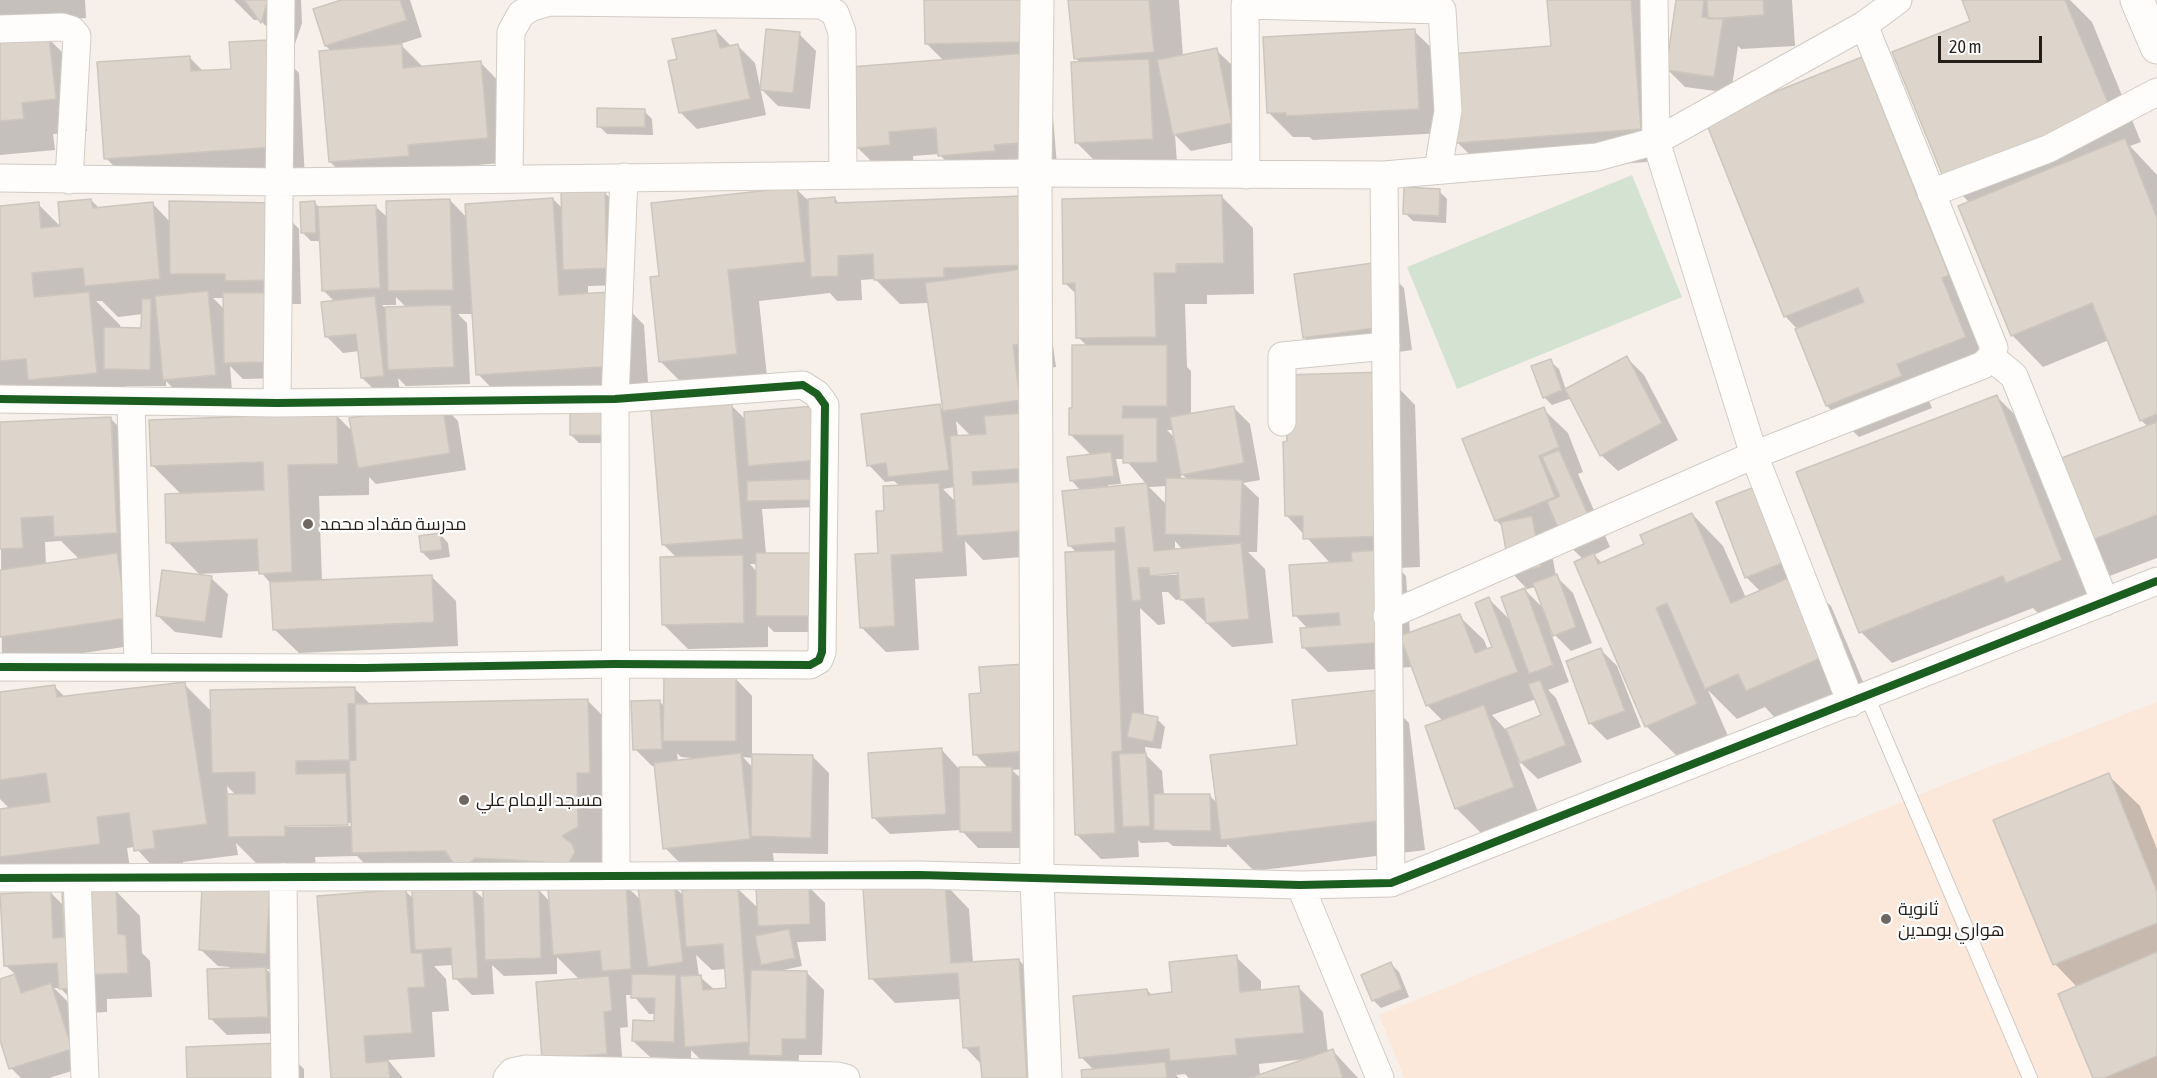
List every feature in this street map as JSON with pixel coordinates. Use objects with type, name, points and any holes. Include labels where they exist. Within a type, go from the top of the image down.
[{"type":"street","points":[[277,403],[281,0]]},
{"type":"street","points":[[1037,0],[1035,173],[1038,879],[1045,1078]]},
{"type":"street","points":[[1654,0],[1656,141],[1754,455],[1859,700]]},
{"type":"street","points":[[0,178],[279,182],[1035,173],[1384,175],[1597,156],[1656,141],[1864,25],[1898,0]]},
{"type":"street","points":[[2137,0],[2157,47]]},
{"type":"street","points":[[509,179],[511,32],[521,14],[532,7],[550,2],[822,5],[835,13],[842,32],[843,175]]},
{"type":"street","points":[[1246,175],[1245,5],[1442,10],[1448,111],[1438,169]]},
{"type":"street","points":[[1387,616],[1754,455],[1983,365],[1991,357],[1994,348],[1864,25]]},
{"type":"street","points":[[0,29],[62,27],[72,30],[77,36],[69,180]]},
{"type":"street","points":[[1931,193],[2048,149],[2157,92]]},
{"type":"street","points":[[1384,175],[1391,884]]},
{"type":"street","points":[[616,875],[615,399],[624,177]]},
{"type":"street","points":[[1282,422],[1282,356],[1386,346]]},
{"type":"street","points":[[1991,357],[2014,375],[2105,602]]},
{"type":"street","points":[[0,399],[277,403],[615,399],[803,385],[818,394],[825,405],[822,652],[819,660],[801,667],[614,663],[365,668],[0,667]]},
{"type":"street","points":[[131,401],[138,666]]},
{"type":"street","points":[[0,878],[920,875],[1300,885],[1391,884],[2157,581]]},
{"type":"street","points":[[283,877],[285,1078]]},
{"type":"street","points":[[77,878],[85,1078]]},
{"type":"street","points":[[1300,885],[1380,1078]]},
{"type":"street","points":[[507,1078],[512,1072],[526,1069],[846,1078]]},
{"type":"lane","points":[[1859,700],[2030,1078]]},
{"type":"shaded area","name":"ثانوية هواري بومدين","points":[[2157,702],[2157,1078],[1404,1078],[1379,1015],[1958,779]]},
{"type":"green space","points":[[1632,175],[1682,297],[1457,389],[1407,267]]},
{"type":"building","points":[[244,0],[268,0],[261,23]]},
{"type":"building","points":[[341,0],[400,0],[407,20],[325,46],[313,9]]},
{"type":"building","points":[[924,0],[1025,0],[1026,42],[925,44]]},
{"type":"building","points":[[1068,0],[1149,0],[1154,52],[1074,59]]},
{"type":"building","points":[[1547,0],[1631,0],[1641,129],[1456,143],[1450,54],[1551,46]]},
{"type":"building","points":[[1676,0],[1704,0],[1702,17],[1723,19],[1714,77],[1666,70]]},
{"type":"building","points":[[1707,0],[1763,0],[1764,15],[1708,19]]},
{"type":"building","points":[[1962,0],[2065,0],[2111,110],[1944,179],[1892,52],[1970,21]]},
{"type":"building","points":[[766,29],[800,32],[793,93],[760,90]]},
{"type":"building","points":[[1415,29],[1419,109],[1286,116],[1286,113],[1267,113],[1263,37]]},
{"type":"building","points":[[716,30],[720,48],[738,44],[750,99],[679,113],[668,61],[677,59],[672,39]]},
{"type":"building","points":[[49,37],[56,99],[22,103],[24,119],[0,121],[0,43]]},
{"type":"building","points":[[268,40],[275,147],[104,159],[97,62],[190,56],[191,71],[231,69],[229,42]]},
{"type":"building","points":[[402,44],[403,68],[481,61],[488,138],[408,145],[409,156],[329,162],[319,51]]},
{"type":"building","points":[[1217,48],[1232,123],[1173,135],[1157,60]]},
{"type":"building","points":[[1026,53],[1033,142],[994,145],[995,151],[938,156],[936,128],[889,132],[890,145],[856,148],[850,67]]},
{"type":"building","points":[[1862,57],[1949,275],[1942,278],[1966,337],[1897,364],[1902,376],[1826,406],[1795,329],[1864,302],[1858,288],[1784,317],[1705,120]]},
{"type":"building","points":[[1149,59],[1153,139],[1075,143],[1071,62]]},
{"type":"building","points":[[597,108],[645,109],[645,127],[597,127]]},
{"type":"building","points":[[2125,138],[2157,218],[2157,414],[2140,421],[2092,303],[2011,336],[1958,206]]},
{"type":"building","points":[[797,187],[805,262],[728,270],[737,354],[659,362],[650,277],[659,276],[651,203]]},
{"type":"building","points":[[1404,187],[1440,189],[1439,216],[1403,214]]},
{"type":"building","points":[[605,190],[607,268],[563,270],[561,191]]},
{"type":"building","points":[[1222,195],[1224,263],[1176,264],[1176,273],[1154,273],[1156,337],[1076,338],[1075,283],[1063,284],[1062,199]]},
{"type":"building","points":[[1023,196],[1026,265],[944,268],[944,277],[874,280],[873,254],[838,256],[838,276],[811,277],[808,199],[835,197],[835,203]]},
{"type":"building","points":[[553,198],[559,295],[613,292],[618,366],[476,375],[465,204]]},
{"type":"building","points":[[91,199],[93,208],[153,202],[160,279],[85,286],[83,268],[32,273],[34,297],[89,292],[97,373],[28,380],[26,359],[0,361],[0,206],[39,202],[41,228],[60,226],[58,202]]},
{"type":"building","points":[[450,199],[453,290],[388,291],[386,201]]},
{"type":"building","points":[[169,201],[275,203],[277,280],[225,281],[225,274],[170,274]]},
{"type":"building","points":[[315,201],[316,233],[301,233],[300,202]]},
{"type":"building","points":[[376,205],[380,288],[322,291],[318,207]]},
{"type":"building","points":[[1380,262],[1389,326],[1303,338],[1294,274]]},
{"type":"building","points":[[1022,269],[1032,343],[1013,345],[1020,400],[943,411],[925,283]]},
{"type":"building","points":[[208,291],[216,375],[163,380],[155,296]]},
{"type":"building","points":[[223,293],[265,293],[267,362],[224,363]]},
{"type":"building","points":[[375,296],[384,376],[361,378],[356,334],[325,337],[321,302]]},
{"type":"building","points":[[142,299],[151,299],[150,370],[104,369],[104,327],[141,328]]},
{"type":"building","points":[[451,305],[454,367],[388,370],[385,307]]},
{"type":"building","points":[[1072,345],[1167,345],[1167,406],[1123,406],[1122,418],[1157,418],[1157,462],[1123,463],[1123,435],[1069,435],[1069,408],[1072,408]]},
{"type":"building","points":[[1627,356],[1662,423],[1600,456],[1565,389]]},
{"type":"building","points":[[1551,359],[1562,390],[1543,398],[1531,366]]},
{"type":"building","points":[[1384,372],[1389,536],[1303,539],[1303,516],[1285,516],[1283,442],[1287,441],[1284,375]]},
{"type":"building","points":[[1997,395],[2062,560],[2006,583],[2003,576],[1859,633],[1796,472]]},
{"type":"building","points":[[442,403],[450,453],[358,468],[349,418]]},
{"type":"building","points":[[732,404],[743,539],[662,545],[651,411]]},
{"type":"building","points":[[940,404],[949,470],[888,477],[886,463],[867,466],[861,414]]},
{"type":"building","points":[[814,406],[819,460],[748,466],[744,412]]},
{"type":"building","points":[[1234,406],[1244,463],[1181,475],[1170,417]]},
{"type":"building","points":[[570,407],[605,408],[605,435],[570,435]]},
{"type":"building","points":[[1544,407],[1559,447],[1539,456],[1555,497],[1495,521],[1462,439]]},
{"type":"building","points":[[337,413],[338,464],[288,465],[292,572],[259,574],[257,539],[166,543],[165,494],[264,490],[263,462],[151,466],[149,420]]},
{"type":"building","points":[[1025,413],[1029,468],[972,472],[973,485],[1020,482],[1024,531],[957,536],[950,436],[986,434],[984,416]]},
{"type":"building","points":[[111,417],[117,533],[54,537],[53,516],[21,518],[23,548],[0,549],[0,422]]},
{"type":"building","points":[[2157,422],[2157,515],[2074,547],[2043,465]]},
{"type":"building","points":[[1559,450],[1595,530],[1565,544],[1547,502],[1560,496],[1542,457]]},
{"type":"building","points":[[1111,452],[1114,476],[1070,481],[1067,457]]},
{"type":"building","points":[[1166,478],[1242,480],[1240,536],[1165,534]]},
{"type":"building","points":[[811,479],[812,500],[747,501],[747,481]]},
{"type":"building","points":[[939,483],[943,552],[891,555],[895,626],[860,628],[855,554],[878,553],[876,511],[884,511],[883,486]]},
{"type":"building","points":[[1147,483],[1154,551],[1241,543],[1249,619],[1206,623],[1204,598],[1180,600],[1178,573],[1150,576],[1149,568],[1138,568],[1141,600],[1132,601],[1124,527],[1115,528],[1116,542],[1068,546],[1062,491]]},
{"type":"building","points":[[1757,486],[1785,562],[1745,578],[1716,502]]},
{"type":"building","points":[[1692,513],[1731,603],[1800,573],[1834,652],[1746,691],[1738,674],[1705,689],[1667,603],[1656,608],[1697,704],[1645,727],[1574,562],[1594,553],[1598,564],[1644,544],[1640,535]]},
{"type":"building","points":[[1532,516],[1541,567],[1510,573],[1501,522]]},
{"type":"building","points":[[440,533],[442,550],[421,552],[419,536]]},
{"type":"building","points":[[1115,550],[1122,751],[1112,752],[1115,833],[1075,835],[1065,552]]},
{"type":"building","points":[[1382,550],[1388,642],[1302,648],[1300,628],[1340,625],[1339,613],[1293,616],[1289,565],[1352,561],[1351,552]]},
{"type":"building","points":[[117,553],[127,618],[0,637],[0,570]]},
{"type":"building","points":[[756,553],[820,553],[820,616],[756,616]]},
{"type":"building","points":[[743,555],[744,623],[662,625],[660,557]]},
{"type":"building","points":[[162,570],[212,576],[205,622],[156,616]]},
{"type":"building","points":[[1557,574],[1576,627],[1553,636],[1533,583]]},
{"type":"building","points":[[432,575],[434,622],[273,630],[270,582]]},
{"type":"building","points":[[1525,588],[1553,665],[1529,674],[1501,597]]},
{"type":"building","points":[[1489,597],[1518,672],[1426,706],[1400,636],[1460,614],[1475,653],[1492,647],[1475,603]]},
{"type":"building","points":[[1601,648],[1625,711],[1589,724],[1566,661]]},
{"type":"building","points":[[1025,664],[1031,751],[973,755],[969,694],[981,693],[979,667]]},
{"type":"building","points":[[664,677],[736,678],[736,741],[663,741]]},
{"type":"building","points":[[1540,680],[1566,745],[1520,763],[1506,729],[1541,715],[1528,684]]},
{"type":"building","points":[[185,682],[207,824],[153,831],[155,848],[134,851],[129,813],[97,817],[100,844],[0,857],[0,809],[50,802],[46,773],[0,780],[0,692],[55,685],[57,697]]},
{"type":"building","points":[[355,687],[356,760],[296,761],[296,774],[346,773],[348,825],[285,826],[285,836],[228,837],[227,794],[255,794],[255,772],[212,773],[210,690]]},
{"type":"building","points":[[1378,690],[1394,819],[1221,840],[1210,755],[1297,745],[1292,700]]},
{"type":"building","name":"مسجد الإمام علي","points":[[588,699],[590,773],[577,773],[578,827],[562,836],[572,844],[575,852],[567,866],[551,868],[545,862],[475,858],[469,864],[454,864],[445,851],[352,853],[348,704]]},
{"type":"building","points":[[660,700],[662,749],[633,750],[631,701]]},
{"type":"building","points":[[1484,705],[1514,787],[1455,809],[1425,726]]},
{"type":"building","points":[[1132,712],[1158,717],[1153,742],[1127,737]]},
{"type":"building","points":[[942,748],[946,814],[872,818],[868,753]]},
{"type":"building","points":[[741,753],[750,839],[663,849],[654,763]]},
{"type":"building","points":[[1146,753],[1150,826],[1123,827],[1119,754]]},
{"type":"building","points":[[752,754],[813,755],[811,838],[751,836]]},
{"type":"building","points":[[959,767],[1012,767],[1012,832],[960,832]]},
{"type":"building","points":[[2109,773],[2157,892],[2157,923],[2053,965],[1993,820]]},
{"type":"building","points":[[1154,794],[1210,794],[1211,831],[1154,830]]},
{"type":"building","points":[[626,883],[631,969],[602,971],[600,951],[553,955],[548,888]]},
{"type":"building","points":[[945,883],[951,963],[1019,959],[1027,1078],[982,1078],[979,1047],[963,1048],[958,973],[869,979],[863,888]]},
{"type":"building","points":[[674,884],[683,962],[648,967],[638,888]]},
{"type":"building","points":[[809,885],[810,924],[758,926],[756,887]]},
{"type":"building","points":[[202,886],[270,890],[266,954],[199,950]]},
{"type":"building","points":[[738,886],[749,1042],[685,1047],[680,976],[701,975],[703,990],[726,988],[723,944],[686,947],[682,890]]},
{"type":"building","points":[[473,887],[478,978],[453,979],[451,948],[415,950],[412,890]]},
{"type":"building","points":[[539,888],[541,958],[485,960],[483,890]]},
{"type":"building","points":[[116,889],[118,934],[126,935],[128,973],[83,975],[83,988],[59,989],[57,963],[4,966],[0,894],[51,891],[53,938],[64,937],[62,892]]},
{"type":"building","points":[[406,889],[411,953],[422,953],[425,987],[408,988],[412,1033],[364,1036],[366,1063],[388,1061],[390,1078],[331,1078],[317,896]]},
{"type":"building","points":[[789,929],[795,958],[761,965],[755,936]]},
{"type":"building","points":[[2157,952],[2157,1056],[2104,1078],[2093,1078],[2058,994]]},
{"type":"building","points":[[1237,955],[1240,992],[1299,986],[1304,1033],[1235,1039],[1237,1055],[1170,1061],[1169,1049],[1079,1058],[1073,996],[1147,989],[1148,995],[1172,992],[1169,962]]},
{"type":"building","points":[[1391,962],[1402,989],[1372,1001],[1361,975]]},
{"type":"building","points":[[266,967],[268,1017],[209,1019],[207,969]]},
{"type":"building","points":[[751,970],[807,971],[806,1039],[782,1039],[782,1056],[749,1055]]},
{"type":"building","points":[[15,974],[21,993],[51,983],[72,1049],[9,1069],[0,1040],[0,979]]},
{"type":"building","points":[[632,974],[676,975],[674,1042],[632,1041],[633,1020],[654,1021],[655,998],[631,998]]},
{"type":"building","points":[[609,976],[612,1011],[604,1012],[607,1054],[542,1059],[536,982]]},
{"type":"building","points":[[280,1043],[281,1078],[187,1078],[186,1047]]},
{"type":"building","points":[[1333,1049],[1343,1078],[1250,1078]]},
{"type":"building","points":[[1165,1062],[1167,1078],[1082,1078],[1081,1070]]},
{"type":"cycle path","points":[[0,399],[277,403],[615,399],[803,385],[817,394],[825,405],[822,652],[819,660],[810,665],[614,664],[365,668],[0,667]]},
{"type":"cycle path","points":[[0,878],[920,875],[1300,885],[1391,883],[2157,581]]},
{"type":"place","name":"مدرسة مقداد محمد","points":[[308,524]]},
{"type":"place","name":"مسجد الإمام علي","points":[[464,800]]},
{"type":"place","name":"ثانوية هواري بومدين","points":[[1886,919]]}]
